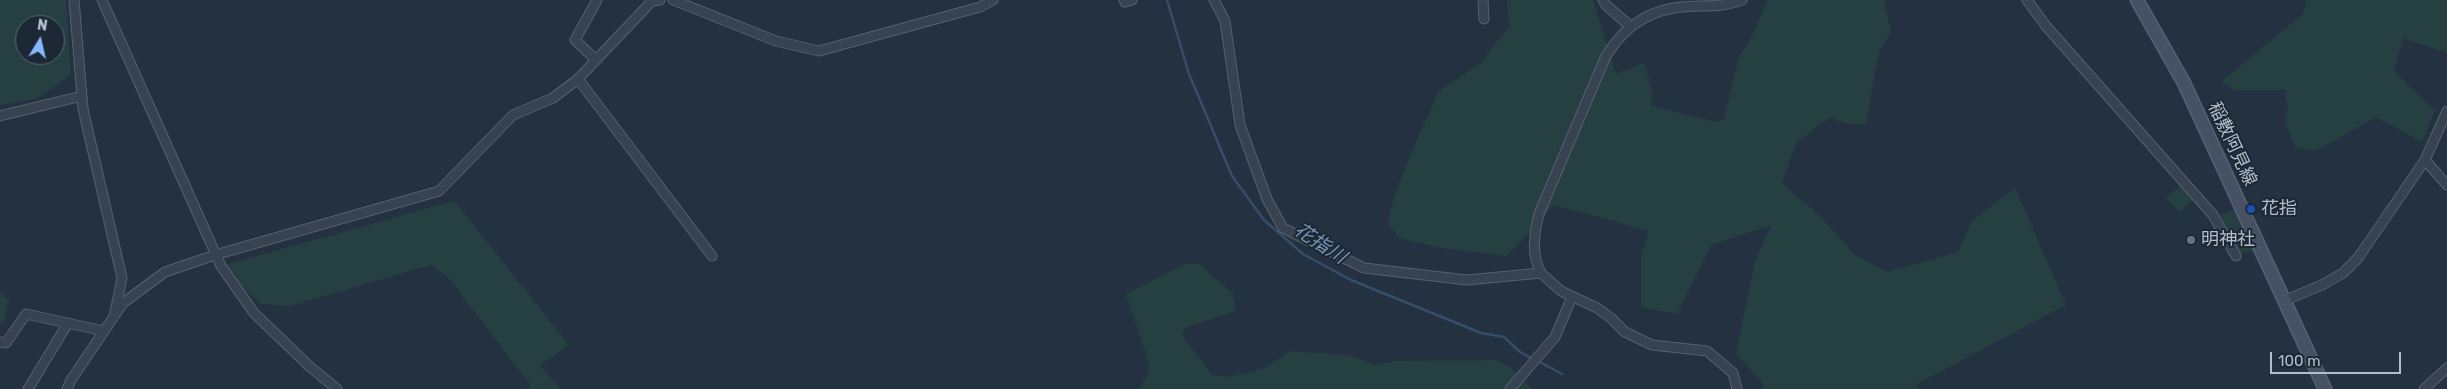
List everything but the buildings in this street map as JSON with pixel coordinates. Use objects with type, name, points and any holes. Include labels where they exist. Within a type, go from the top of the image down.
[{"type":"main road","name":"稲敷阿見線","points":[[2137,0],[2184,84],[2286,300],[2325,389]]},
{"type":"street","points":[[74,0],[82,96],[122,278],[114,317]]},
{"type":"street","points":[[102,0],[215,255],[254,313],[308,365],[337,389]]},
{"type":"street","points":[[67,389],[71,380],[123,303],[165,272],[215,255],[439,191],[513,115],[553,98],[578,78],[652,1],[660,0]]},
{"type":"street","points":[[673,0],[776,41],[819,51],[980,7],[993,0]]},
{"type":"street","points":[[1124,0],[1125,2],[1132,0]]},
{"type":"street","points":[[1214,0],[1226,21],[1240,125],[1267,199],[1283,228],[1364,268],[1467,280],[1541,273]]},
{"type":"street","points":[[1482,0],[1484,19]]},
{"type":"street","points":[[1603,0],[1606,5],[1631,27]]},
{"type":"street","points":[[1737,389],[1733,373],[1708,351],[1652,345],[1625,332],[1611,318],[1597,308],[1555,287],[1541,273],[1535,257],[1534,246],[1539,214],[1605,58],[1612,46],[1631,27],[1654,14],[1674,8],[1720,6],[1742,0]]},
{"type":"street","points":[[2027,0],[2046,26],[2213,215],[2236,256]]},
{"type":"street","points":[[595,60],[575,40],[596,1]]},
{"type":"street","points":[[578,78],[712,256]]},
{"type":"street","points":[[0,116],[82,96]]},
{"type":"street","points":[[2286,300],[2322,285],[2343,273],[2358,258],[2425,160],[2447,110]]},
{"type":"street","points":[[2425,160],[2447,185]]},
{"type":"street","points":[[1510,389],[1554,338],[1572,297]]},
{"type":"street","points":[[0,342],[6,343],[26,314],[104,331]]},
{"type":"street","points":[[28,389],[68,323]]},
{"type":"street","points":[[2424,389],[2447,368]]},
{"type":"green space","points":[[0,0],[66,0],[71,75],[36,99],[0,105]]},
{"type":"green space","points":[[1507,0],[1593,0],[1616,74],[1644,63],[1652,89],[1651,106],[1716,122],[1724,119],[1738,60],[1755,30],[1767,0],[1884,0],[1891,32],[1879,51],[1866,125],[1846,124],[1830,117],[1796,143],[1782,183],[1820,216],[1855,255],[1888,272],[1958,252],[1971,222],[2015,188],[2066,305],[1917,384],[1919,389],[1764,389],[1761,381],[1736,354],[1755,261],[1771,225],[1711,245],[1677,314],[1641,307],[1641,256],[1649,231],[1554,205],[1507,256],[1440,248],[1399,238],[1388,223],[1393,199],[1414,146],[1439,91],[1481,63],[1509,26]]},
{"type":"green space","points":[[2307,0],[2447,0],[2447,53],[2403,38],[2394,71],[2435,111],[2422,142],[2376,117],[2316,151],[2296,148],[2285,123],[2288,111],[2285,90],[2233,90],[2222,81],[2303,14]]},
{"type":"green space","points":[[2183,183],[2195,197],[2179,212],[2166,198]]},
{"type":"green space","points":[[454,201],[569,345],[540,365],[560,389],[527,389],[531,386],[447,276],[430,265],[291,306],[261,304],[221,266]]},
{"type":"green space","points":[[2237,208],[2256,250],[2238,254],[2218,216]]},
{"type":"green space","points":[[1185,264],[1199,264],[1233,294],[1235,311],[1185,328],[1182,335],[1212,375],[1228,377],[1262,369],[1290,351],[1349,355],[1375,365],[1397,361],[1497,360],[1510,367],[1532,389],[1139,389],[1148,375],[1149,364],[1126,294]]},
{"type":"green space","points":[[0,292],[9,300],[3,324],[0,324]]},
{"type":"waterway","name":"花指川","points":[[1167,0],[1189,74],[1232,176],[1264,220],[1303,254],[1351,280],[1481,333],[1504,337],[1520,352],[1533,359]]},
{"type":"waterway","name":"花指川","points":[[1538,361],[1562,374]]},
{"type":"place","name":"花指","points":[[2251,209]]},
{"type":"place","name":"明神社","points":[[2191,240]]}]
